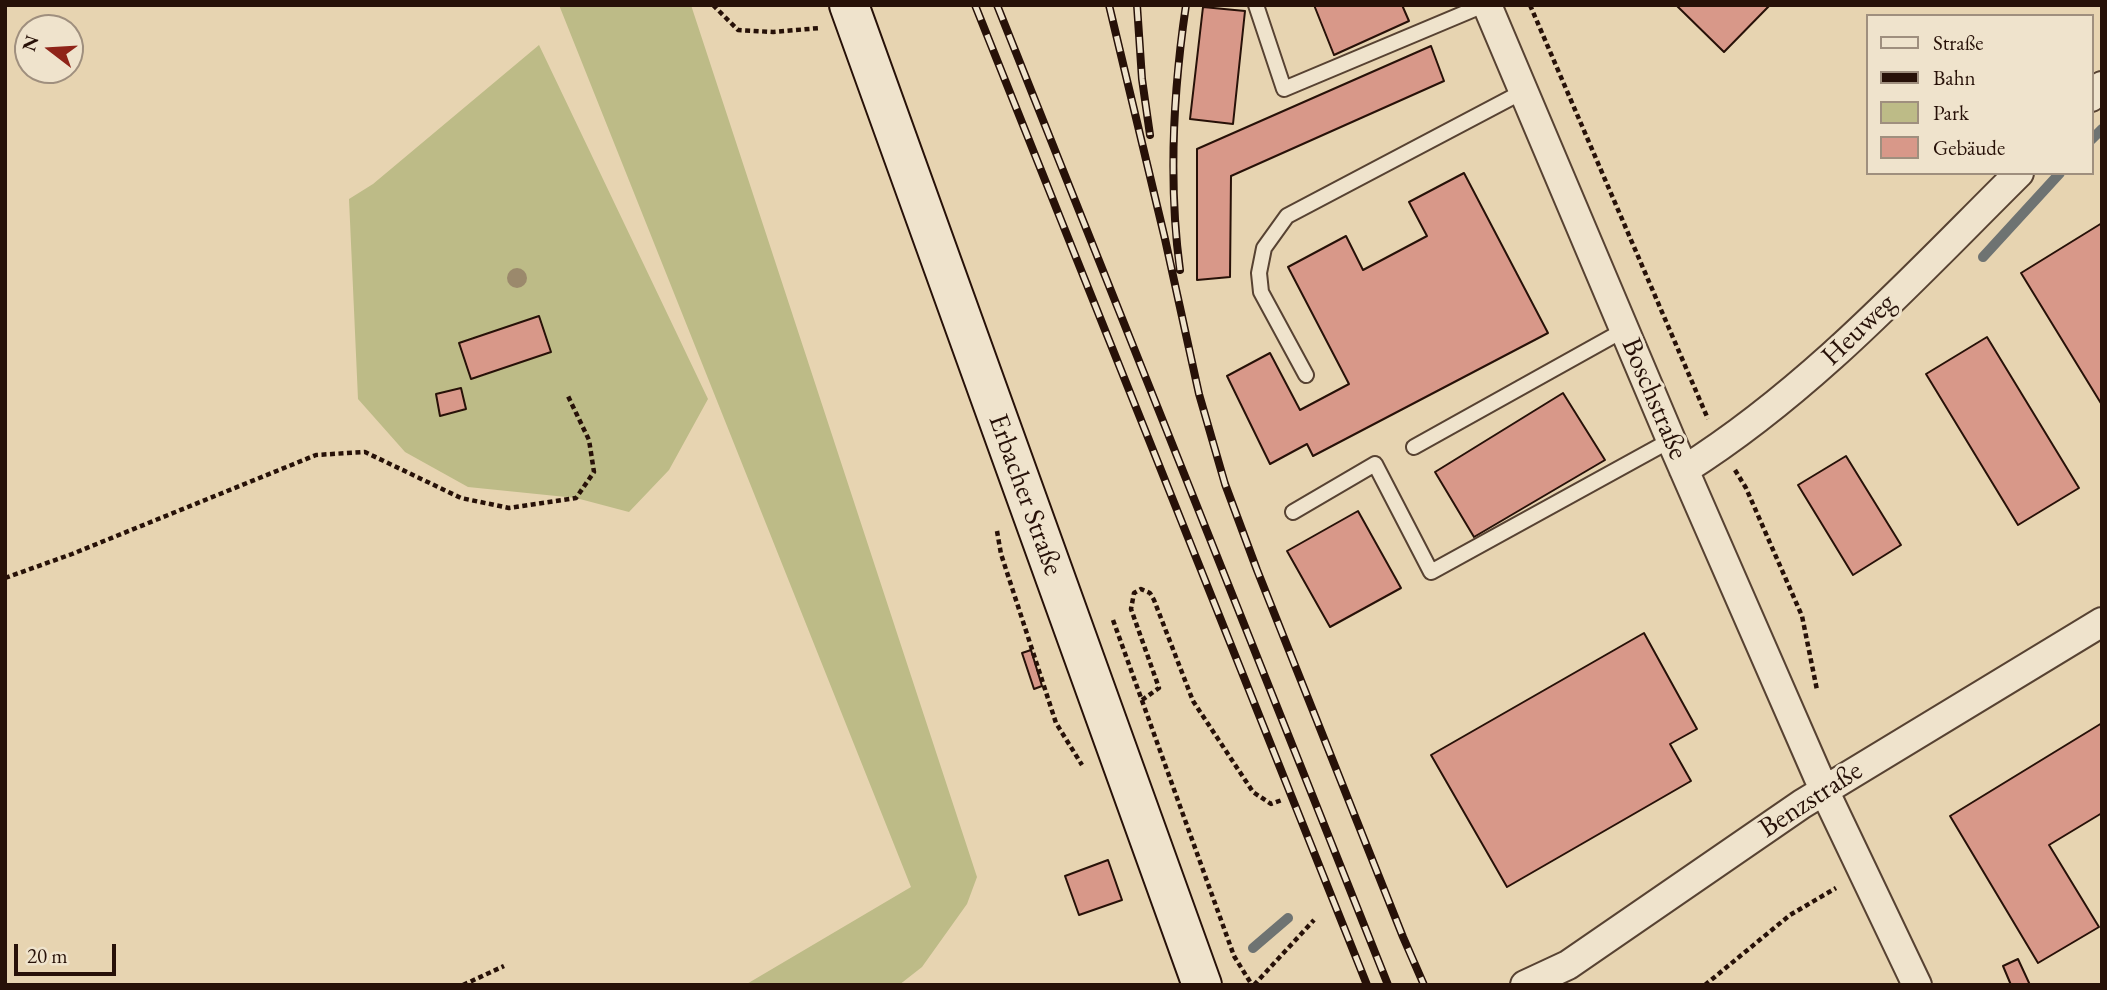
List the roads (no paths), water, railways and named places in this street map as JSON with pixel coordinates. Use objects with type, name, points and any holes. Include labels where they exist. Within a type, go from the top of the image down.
[{"type":"main road","name":"Erbacher Straße","points":[[852,16],[1202,985]]},
{"type":"street","name":"Boschstraße","points":[[1485,5],[1824,790],[1917,985]]},
{"type":"street","name":"Heuweg","points":[[1684,470],[1721,447],[1803,383],[2017,175]]},
{"type":"street","name":"Benzstraße","points":[[1525,985],[1568,965],[1824,790],[2102,622]]},
{"type":"lane","points":[[1256,5],[1284,89],[1485,5]]},
{"type":"lane","points":[[1306,375],[1261,292],[1259,273],[1264,248],[1287,216],[1524,91]]},
{"type":"lane","points":[[1414,447],[1624,330]]},
{"type":"lane","points":[[1293,512],[1375,464],[1431,572],[1671,440]]},
{"type":"waterway","points":[[2093,138],[2102,129]]},
{"type":"waterway","points":[[1983,257],[2058,175]]},
{"type":"waterway","points":[[1253,948],[1288,918]]},
{"type":"railway","points":[[975,5],[1367,985]]},
{"type":"railway","points":[[997,5],[1388,985]]},
{"type":"railway","points":[[1109,5],[1199,394],[1225,484],[1424,985]]},
{"type":"railway","points":[[1137,5],[1142,79],[1150,135]]},
{"type":"railway","points":[[1180,270],[1173,170],[1175,104],[1186,5]]}]
